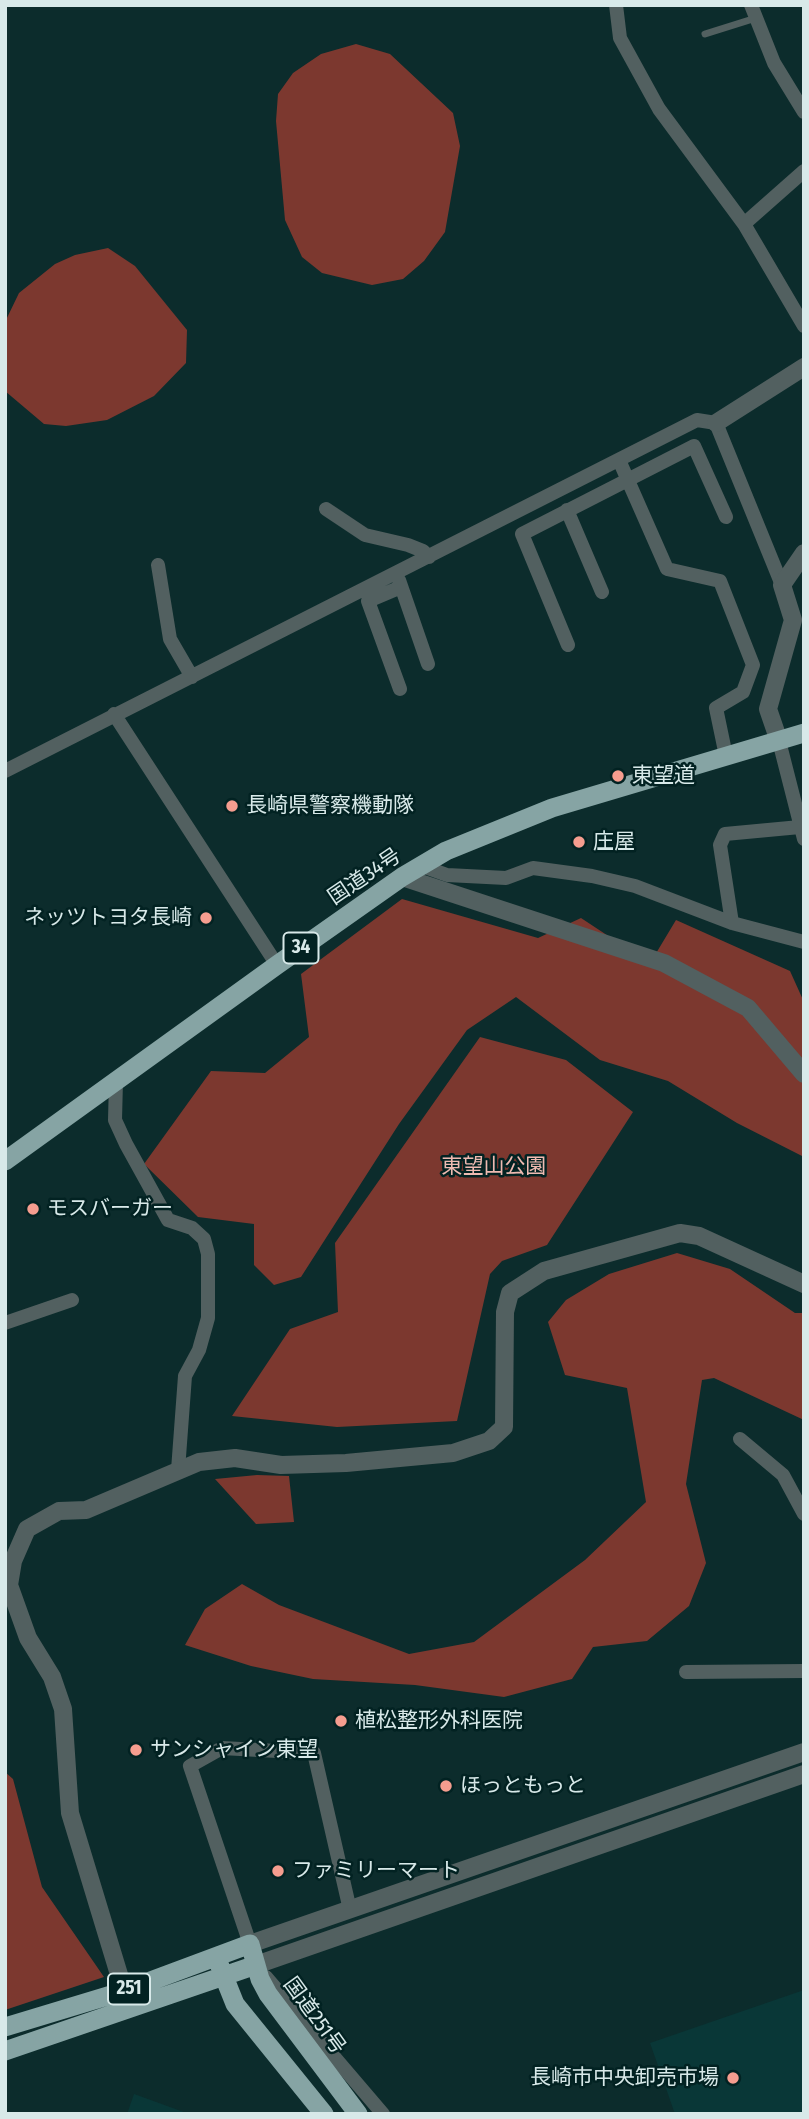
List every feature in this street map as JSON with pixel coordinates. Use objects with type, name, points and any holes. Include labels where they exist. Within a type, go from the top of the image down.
[{"type":"highway","name":"国道34号","points":[[5,1161],[402,877],[446,851],[552,808],[804,733]]},
{"type":"highway","name":"251","points":[[5,2027],[124,1991],[250,1944]]},
{"type":"highway","name":"国道251号","points":[[250,1944],[268,1994],[358,2114]]},
{"type":"highway","points":[[217,1956],[222,1977],[235,2004],[324,2114]]},
{"type":"highway","points":[[222,1977],[256,1965]]},
{"type":"highway","name":"251","points":[[5,2051],[222,1977]]},
{"type":"street","points":[[616,5],[620,38],[659,109],[744,224],[804,326]]},
{"type":"street","points":[[753,11],[774,63],[804,112]]},
{"type":"street","points":[[744,224],[804,171]]},
{"type":"street","points":[[5,771],[697,420],[716,423],[804,367]]},
{"type":"street","points":[[716,423],[782,585],[793,620],[768,709],[779,741],[802,833],[725,834],[720,845],[732,923]]},
{"type":"street","points":[[568,645],[522,534],[694,446],[726,517]]},
{"type":"street","points":[[619,460],[667,569],[720,581],[752,665],[743,692],[716,708],[726,756]]},
{"type":"street","points":[[326,509],[365,536],[408,545],[424,551],[429,557]]},
{"type":"street","points":[[567,510],[602,592]]},
{"type":"street","points":[[782,585],[804,553]]},
{"type":"street","points":[[158,565],[170,639],[192,677]]},
{"type":"street","points":[[396,572],[428,664]]},
{"type":"street","points":[[400,689],[368,601],[401,587]]},
{"type":"street","points":[[114,714],[277,965]]},
{"type":"street","points":[[422,866],[447,875],[506,878],[533,867],[592,876],[635,886],[732,923],[804,943]]},
{"type":"street","points":[[402,877],[664,963],[748,1008],[804,1074]]},
{"type":"street","points":[[116,1081],[116,1120],[126,1144],[169,1220],[192,1228],[204,1239],[208,1254],[208,1318],[199,1350],[185,1376],[177,1470]]},
{"type":"street","points":[[124,1991],[70,1813],[63,1709],[52,1677],[28,1638],[9,1585],[13,1561],[27,1530],[59,1511],[86,1510],[199,1462],[234,1458],[281,1465],[453,1453],[489,1441],[504,1427],[505,1311],[510,1293],[544,1271],[680,1233],[699,1236],[804,1283]]},
{"type":"street","points":[[5,1323],[72,1300]]},
{"type":"street","points":[[740,1439],[783,1475],[804,1514]]},
{"type":"street","points":[[686,1672],[804,1671]]},
{"type":"street","points":[[350,1910],[314,1753],[222,1748],[190,1766],[250,1944],[350,1910],[804,1752]]},
{"type":"street","points":[[383,2114],[256,1965],[804,1774]]},
{"type":"lane","points":[[705,34],[753,11]]},
{"type":"shaded area","name":"長崎市中央卸売市場","points":[[804,1990],[804,2114],[675,2114],[650,2043]]},
{"type":"shaded area","points":[[134,2094],[189,2114],[127,2114]]},
{"type":"green space","points":[[356,44],[390,54],[453,113],[460,146],[445,232],[424,261],[403,279],[372,285],[322,273],[302,257],[285,220],[276,121],[278,94],[293,73],[321,54]]},
{"type":"green space","points":[[108,248],[135,266],[187,330],[186,363],[154,396],[107,420],[66,426],[44,424],[5,391],[5,322],[19,293],[55,264],[75,255]]},
{"type":"green space","points":[[402,899],[538,938],[581,918],[628,949],[655,955],[676,920],[790,971],[804,1002],[804,1157],[737,1123],[668,1081],[600,1060],[516,997],[467,1030],[399,1124],[301,1277],[274,1285],[254,1265],[254,1224],[198,1217],[144,1164],[211,1071],[265,1073],[309,1037],[301,974]]},
{"type":"green space","name":"東望山公園","points":[[480,1037],[566,1060],[633,1112],[547,1245],[502,1261],[490,1274],[457,1421],[337,1427],[232,1416],[290,1329],[338,1312],[335,1243]]},
{"type":"green space","points":[[677,1253],[730,1269],[795,1313],[804,1313],[804,1420],[714,1378],[702,1380],[686,1484],[706,1563],[689,1606],[647,1641],[593,1647],[572,1679],[504,1697],[415,1685],[313,1679],[251,1666],[185,1645],[205,1609],[242,1584],[279,1605],[409,1654],[474,1642],[585,1560],[646,1502],[627,1388],[565,1375],[548,1322],[566,1300],[609,1274]]},
{"type":"green space","points":[[257,1475],[289,1476],[294,1522],[256,1524],[215,1479]]},
{"type":"green space","points":[[5,1772],[13,1779],[42,1887],[104,1977],[5,2010]]},
{"type":"place","name":"東望道","points":[[618,776]]},
{"type":"place","name":"長崎県警察機動隊","points":[[232,806]]},
{"type":"place","name":"庄屋","points":[[579,842]]},
{"type":"place","name":"ネッツトヨタ長崎","points":[[206,918]]},
{"type":"place","name":"モスバーガー","points":[[33,1209]]},
{"type":"place","name":"植松整形外科医院","points":[[341,1721]]},
{"type":"place","name":"サンシャイン東望","points":[[136,1750]]},
{"type":"place","name":"ほっともっと","points":[[446,1786]]},
{"type":"place","name":"ファミリーマート","points":[[278,1871]]},
{"type":"place","name":"長崎市中央卸売市場","points":[[733,2078]]}]
